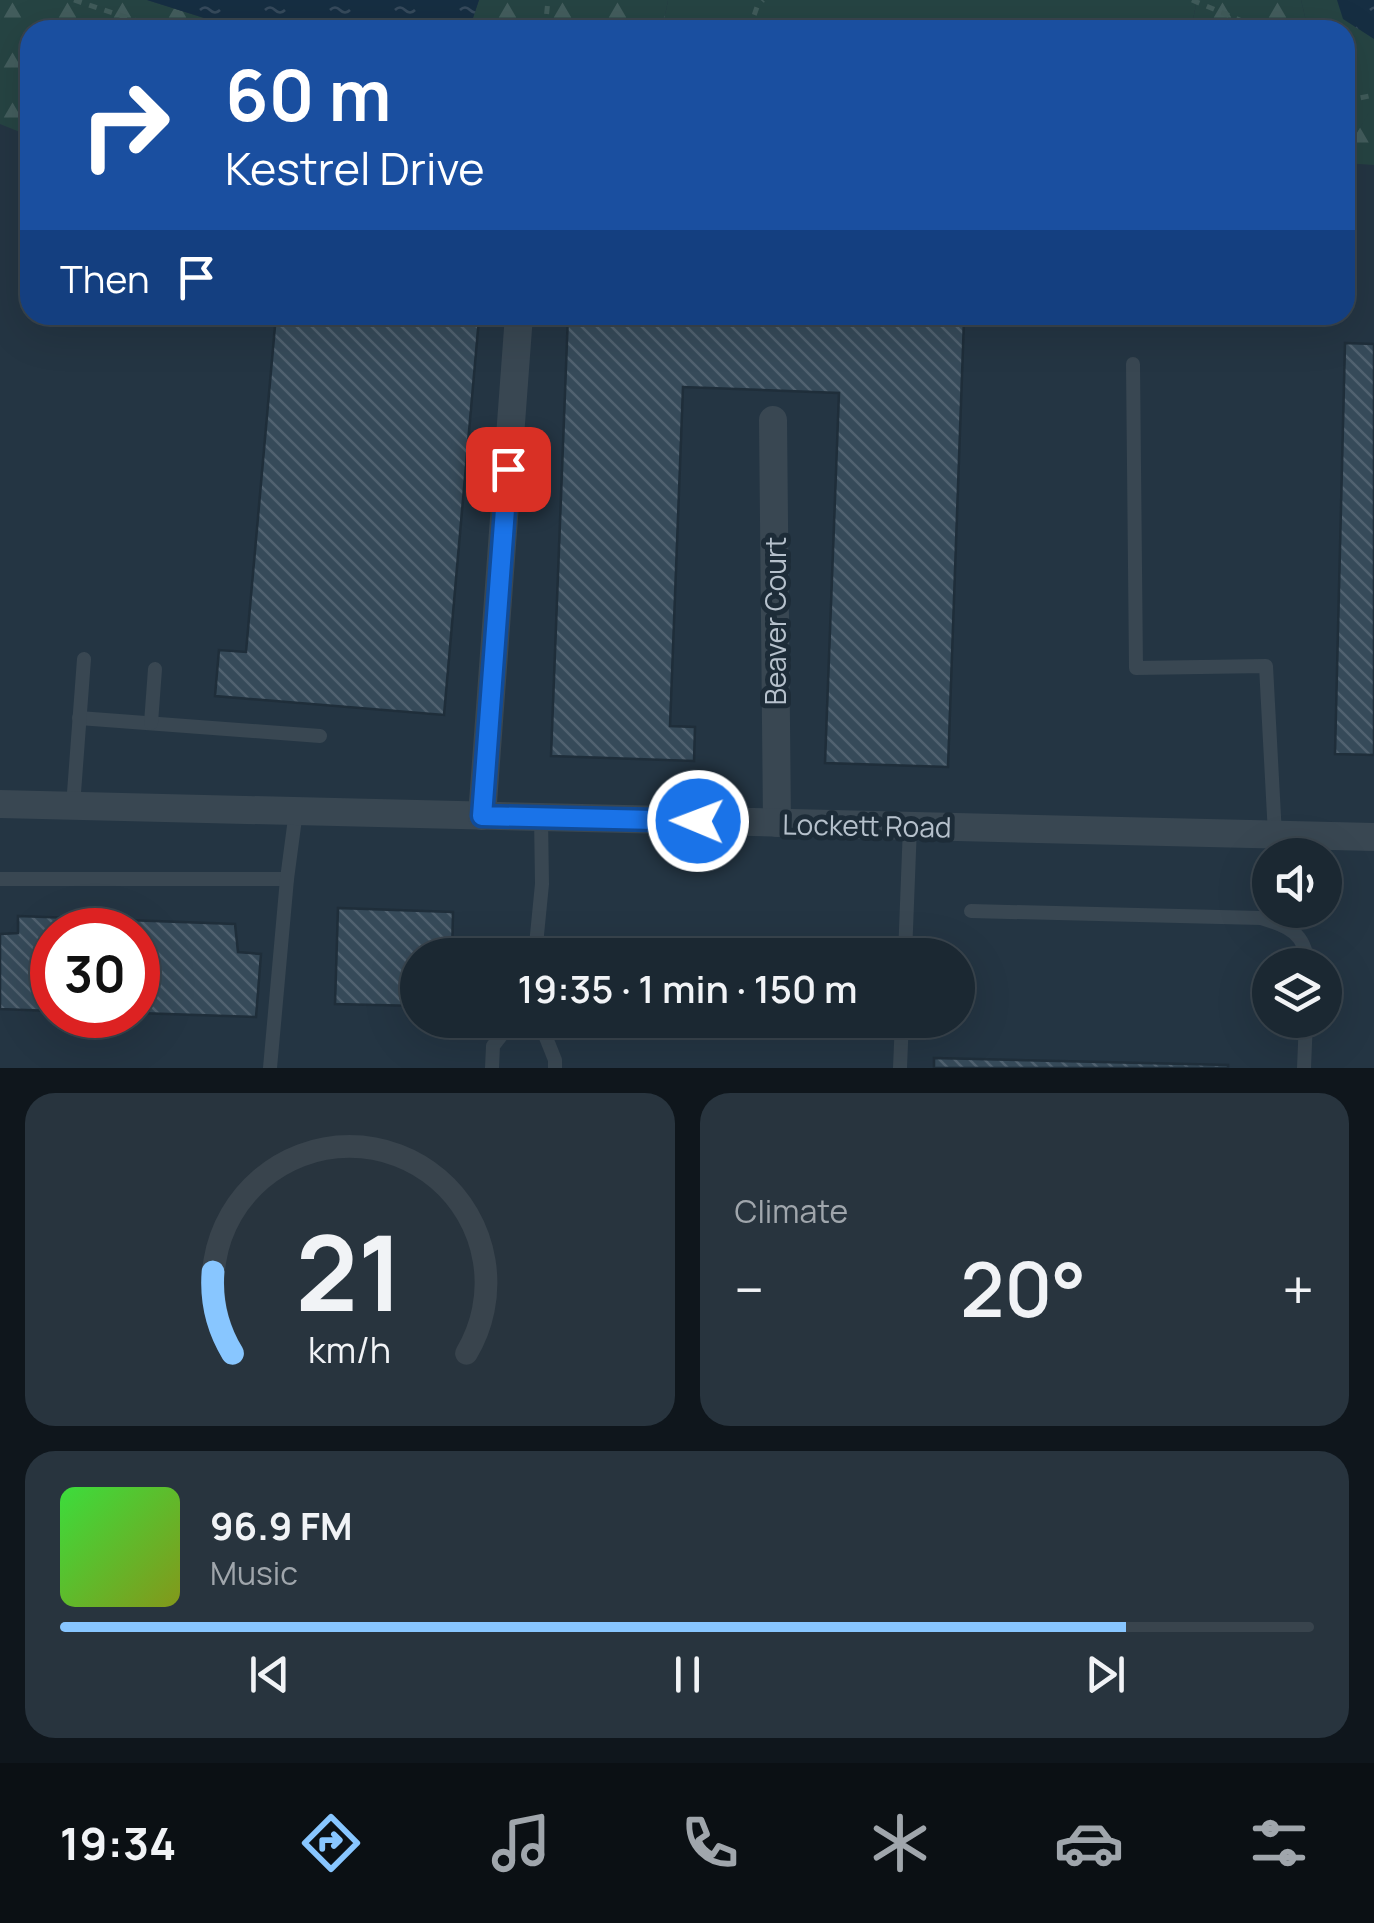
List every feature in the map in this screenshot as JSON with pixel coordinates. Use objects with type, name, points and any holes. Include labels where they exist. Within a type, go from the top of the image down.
[{"type":"street","points":[[482,816],[518,325]]},
{"type":"street","name":"Beaver Court","points":[[774,420],[776,823]]},
{"type":"street","name":"Lockett Road","points":[[0,804],[1374,837]]},
{"type":"lane","points":[[1133,364],[1136,668],[1266,666],[1275,835]]},
{"type":"lane","points":[[73,806],[84,658]]},
{"type":"lane","points":[[151,723],[155,669]]},
{"type":"lane","points":[[80,718],[320,736]]},
{"type":"lane","points":[[270,1068],[286,879],[296,811]]},
{"type":"lane","points":[[537,938],[542,884],[541,817]]},
{"type":"lane","points":[[906,938],[910,826]]},
{"type":"lane","points":[[0,879],[286,879]]},
{"type":"lane","points":[[971,910],[1260,918],[1286,926],[1302,940],[1304,948]]},
{"type":"lane","points":[[492,1068],[493,1046],[499,1038]]},
{"type":"lane","points":[[547,1038],[555,1068]]},
{"type":"lane","points":[[900,1068],[901,1038]]},
{"type":"lane","points":[[1304,1068],[1305,1038]]},
{"type":"path","points":[[74,0],[134,20]]},
{"type":"path","points":[[1192,0],[1240,20]]},
{"type":"green space","points":[[0,0],[147,0],[210,20],[20,20],[20,132],[0,124]]},
{"type":"green space","points":[[479,0],[668,0],[664,20],[472,20]]},
{"type":"green space","points":[[668,0],[1197,0],[1193,20],[664,20]]},
{"type":"green space","points":[[1197,0],[1301,0],[1306,20],[1193,20]]},
{"type":"green space","points":[[1301,0],[1374,0],[1374,109],[1355,136],[1355,20],[1306,20]]},
{"type":"green space","points":[[1374,109],[1374,165],[1355,164],[1355,135]]},
{"type":"water","points":[[147,0],[479,0],[472,20],[210,20]]},
{"type":"water","points":[[1337,0],[1374,0],[1374,39],[1355,27],[1355,20],[1343,19]]},
{"type":"building","points":[[275,325],[478,325],[444,715],[215,696],[219,650],[246,652]]},
{"type":"building","points":[[568,325],[964,325],[948,767],[825,763],[839,393],[683,387],[670,726],[695,727],[694,761],[551,756]]},
{"type":"building","points":[[1345,343],[1374,344],[1374,755],[1335,754]]},
{"type":"building","points":[[338,908],[453,912],[452,938],[400,938],[400,1006],[335,1004]]},
{"type":"building","points":[[18,916],[30,916],[30,1010],[0,1009],[0,934],[18,933]]},
{"type":"building","points":[[160,921],[235,924],[238,952],[261,954],[256,1017],[160,1014]]},
{"type":"building","points":[[934,1058],[1228,1065],[1228,1068],[934,1068]]},
{"type":"route","points":[[508,469],[482,816],[698,821]]}]
